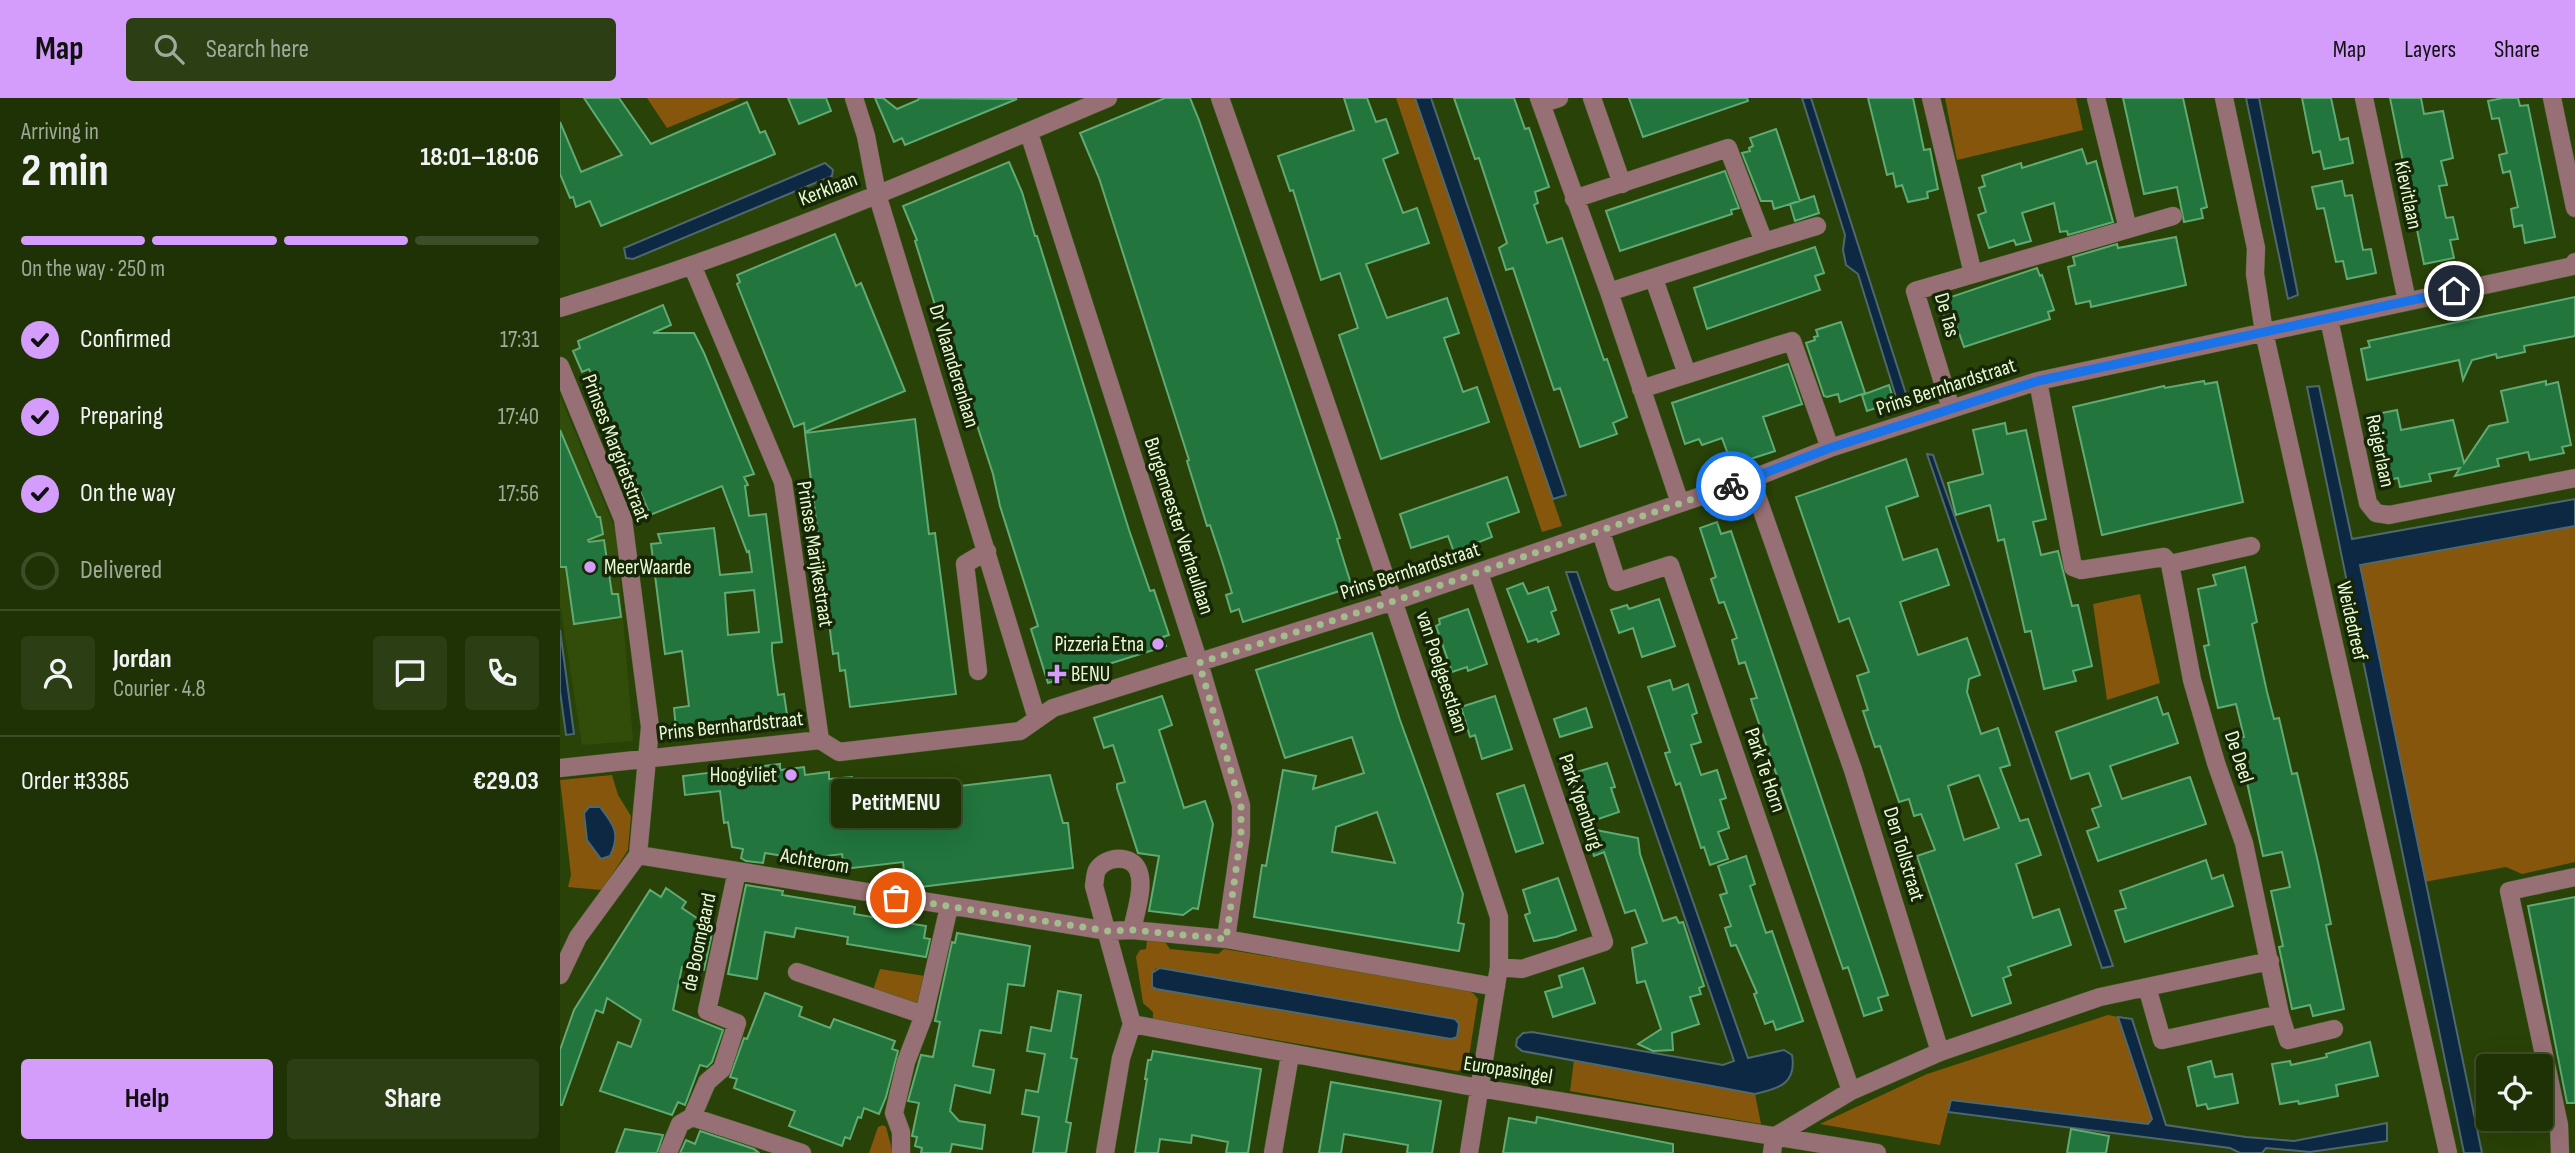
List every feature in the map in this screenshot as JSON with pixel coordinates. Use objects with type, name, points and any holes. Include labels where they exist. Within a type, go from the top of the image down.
[{"type":"street","name":"Dr Vlaanderenlaan","points":[[854,98],[866,136],[877,194],[1037,719]]},
{"type":"street","name":"van Poelgeestlaan","points":[[1220,98],[1302,337],[1336,425],[1499,916],[1499,967],[1469,1153]]},
{"type":"street","points":[[1559,98],[1540,101],[1681,503]]},
{"type":"street","points":[[1592,98],[1622,184]]},
{"type":"street","name":"De Tas","points":[[1931,98],[1972,274]]},
{"type":"street","points":[[2096,98],[2129,229]]},
{"type":"street","name":"Weidedreef","points":[[2224,98],[2256,248],[2255,274],[2264,332],[2448,1153]]},
{"type":"street","name":"Kievitlaan","points":[[2364,98],[2406,301]]},
{"type":"street","points":[[2552,98],[2575,208]]},
{"type":"street","name":"Kerklaan","points":[[560,308],[692,265],[877,194],[1028,133],[1097,100]]},
{"type":"street","name":"Burgemeester Verheullaan","points":[[1028,133],[1199,663],[1241,805],[1241,835],[1226,939]]},
{"type":"street","points":[[1574,199],[1728,148],[1764,242]]},
{"type":"street","name":"De Tas","points":[[1951,409],[1915,290],[2173,216]]},
{"type":"street","points":[[1609,292],[1817,226]]},
{"type":"street","points":[[2264,332],[2573,266],[2575,262]]},
{"type":"street","name":"Prinses Marijkestraat","points":[[692,265],[783,482],[820,740]]},
{"type":"street","points":[[1654,279],[1687,374]]},
{"type":"street","name":"Reigerlaan","points":[[2329,319],[2368,503],[2376,513],[2389,515],[2575,478]]},
{"type":"street","name":"Prins Bernhardstraat","points":[[560,768],[820,740],[839,752],[1020,731],[1053,708],[1479,573],[1751,479],[1830,448],[2038,381],[2264,332]]},
{"type":"street","points":[[1641,389],[1792,341],[1830,448]]},
{"type":"street","name":"Prinses Margrietstraat","points":[[560,366],[623,519],[650,727],[638,855]]},
{"type":"street","points":[[2038,381],[2073,567],[2081,570],[2164,557],[2170,564],[2250,546]]},
{"type":"street","name":"Den Tollstraat","points":[[1751,479],[1853,770],[1940,1052]]},
{"type":"street","name":"Park Te Horn","points":[[1601,532],[1617,582],[1670,565],[1852,1091]]},
{"type":"street","points":[[978,671],[965,564],[987,551]]},
{"type":"street","name":"De Deel","points":[[2170,564],[2192,680],[2216,763],[2244,843],[2280,1014],[2288,1040],[2334,1030]]},
{"type":"street","name":"Park Ypenburg","points":[[1479,573],[1604,942],[1522,969],[1499,967]]},
{"type":"street","points":[[560,975],[578,937],[638,855]]},
{"type":"street","name":"Achterom","points":[[638,855],[1108,931]]},
{"type":"street","points":[[1105,1153],[1121,1058],[1132,1024],[1094,886],[1096,871],[1106,860],[1129,860],[1138,869],[1140,882],[1132,930]]},
{"type":"street","name":"de Boomgaard","points":[[668,1153],[680,1124],[692,1116],[707,1082],[722,1069],[737,1023],[707,1011],[737,871]]},
{"type":"street","points":[[2560,1153],[2559,1125],[2509,891],[2575,877]]},
{"type":"street","points":[[901,1153],[901,1132],[894,1114],[906,1062],[924,1015],[948,907]]},
{"type":"street","points":[[1108,931],[1132,930],[1226,939],[1496,987]]},
{"type":"street","points":[[1773,1145],[1852,1091],[1940,1052],[2100,997],[2270,961]]},
{"type":"street","points":[[797,972],[924,1015]]},
{"type":"street","points":[[2147,987],[2162,1040],[2280,1014]]},
{"type":"street","name":"Europasingel","points":[[1132,1024],[1773,1145],[1877,1153]]},
{"type":"street","points":[[1273,1153],[1290,1055]]},
{"type":"street","points":[[692,1116],[802,1153]]},
{"type":"shaded area","points":[[647,98],[740,98],[667,128]]},
{"type":"shaded area","points":[[1396,98],[1415,98],[1562,526],[1542,532]]},
{"type":"shaded area","points":[[1945,98],[2076,98],[2083,130],[1957,160]]},
{"type":"shaded area","name":"MeerWaarde","points":[[560,396],[616,531],[633,741],[582,745],[560,604]]},
{"type":"shaded area","points":[[2575,524],[2575,862],[2522,874],[2506,867],[2424,882],[2360,565]]},
{"type":"shaded area","points":[[2140,594],[2160,683],[2107,700],[2093,604]]},
{"type":"shaded area","points":[[612,775],[618,795],[631,816],[628,850],[602,890],[568,887],[571,875],[560,780]]},
{"type":"shaded area","points":[[1147,940],[1165,942],[1170,949],[1218,954],[1224,949],[1466,989],[1478,999],[1467,1069],[1457,1071],[1153,1019],[1153,1012],[1143,1003],[1136,957],[1140,950],[1146,949]],"holes":[[[1160,968],[1455,1019],[1459,1024],[1450,1039],[1156,989],[1152,986],[1155,969]]]},
{"type":"shaded area","points":[[880,969],[925,976],[919,1006],[873,990]]},
{"type":"shaded area","points":[[2108,1015],[2118,1017],[2152,1119],[2148,1124],[1951,1100],[1940,1145],[1820,1124],[1927,1074]]},
{"type":"shaded area","points":[[1574,1060],[1755,1094],[1761,1124],[1570,1091]]},
{"type":"shaded area","points":[[878,1127],[886,1127],[893,1153],[869,1153]]},
{"type":"water","points":[[1415,98],[1431,98],[1566,495],[1553,499]]},
{"type":"water","points":[[1802,98],[1811,98],[1907,397],[1897,400],[1858,274],[1846,265],[1843,250],[1845,235]]},
{"type":"water","points":[[2246,98],[2259,98],[2298,295],[2288,299]]},
{"type":"water","points":[[825,163],[833,170],[832,176],[633,259],[626,258],[624,248]]},
{"type":"water","points":[[2319,386],[2352,539],[2575,499],[2575,526],[2360,565],[2482,1153],[2464,1153],[2307,387]]},
{"type":"water","points":[[1927,454],[1933,455],[2113,966],[2102,968]]},
{"type":"water","points":[[1566,572],[1577,572],[1748,1058],[1784,1050],[1792,1055],[1793,1065],[1789,1078],[1772,1090],[1755,1094],[1522,1051],[1516,1046],[1517,1039],[1523,1033],[1532,1032],[1723,1065],[1734,1061]]},
{"type":"water","points":[[560,630],[574,734],[566,735],[560,691]]},
{"type":"water","points":[[589,807],[600,807],[614,830],[615,842],[610,856],[601,859],[587,840],[584,813]]},
{"type":"water","points":[[1160,968],[1455,1019],[1459,1024],[1457,1037],[1451,1039],[1156,989],[1152,987],[1152,973]]},
{"type":"water","points":[[2118,1017],[2132,1019],[2166,1125],[2294,1141],[2387,1123],[2387,1141],[2310,1152],[2266,1148],[2262,1153],[2240,1153],[2230,1148],[1948,1112],[1951,1100],[2148,1124],[2152,1119]]},
{"type":"building","points":[[584,98],[619,98],[651,144],[747,102],[760,133],[765,131],[775,154],[601,226],[590,201],[576,207],[560,174],[560,122],[581,172],[622,155]]},
{"type":"building","points":[[788,98],[826,98],[831,111],[799,124]]},
{"type":"building","points":[[875,98],[883,98],[897,109],[919,98],[1017,99],[905,145],[902,138],[894,142]]},
{"type":"building","points":[[1165,98],[1190,98],[1199,120],[1335,522],[1340,538],[1337,539],[1352,587],[1243,622],[1239,609],[1231,612],[1226,595],[1232,593],[1222,561],[1210,525],[1207,526],[1187,461],[1189,460],[1099,178],[1080,133]]},
{"type":"building","points":[[1344,98],[1367,98],[1376,122],[1386,119],[1398,153],[1383,159],[1403,213],[1417,208],[1429,243],[1366,264],[1387,318],[1447,298],[1459,333],[1444,338],[1463,392],[1477,387],[1489,422],[1381,459],[1339,335],[1358,328],[1340,273],[1321,280],[1293,190],[1290,191],[1278,156],[1354,130]]},
{"type":"building","points":[[1454,98],[1514,98],[1525,129],[1529,128],[1549,187],[1535,192],[1538,203],[1534,205],[1547,243],[1562,238],[1604,360],[1607,359],[1627,417],[1613,423],[1617,434],[1580,447],[1560,388],[1554,390],[1513,268],[1506,270],[1499,248],[1507,243],[1479,158],[1475,159]]},
{"type":"building","points":[[1629,98],[1747,98],[1748,101],[1643,137]]},
{"type":"building","points":[[1868,98],[1913,98],[1924,150],[1930,149],[1938,189],[1927,192],[1928,198],[1908,202],[1902,185],[1896,187],[1893,173],[1887,175]]},
{"type":"building","points":[[2123,98],[2183,98],[2207,207],[2201,209],[2203,218],[2184,222],[2177,187],[2144,194]]},
{"type":"building","points":[[2302,98],[2331,98],[2340,140],[2348,138],[2353,163],[2324,169],[2320,151],[2313,153]]},
{"type":"building","points":[[2390,98],[2421,98],[2424,114],[2443,111],[2453,158],[2441,161],[2447,185],[2439,186],[2446,218],[2453,217],[2458,239],[2450,240],[2454,258],[2424,264]]},
{"type":"building","points":[[2518,98],[2520,106],[2528,105],[2555,237],[2525,243],[2522,225],[2514,227],[2511,209],[2518,207],[2510,171],[2503,173],[2499,155],[2507,153],[2499,118],[2492,119],[2488,101]]},
{"type":"building","points":[[1776,129],[1800,201],[1774,209],[1772,201],[1761,201],[1742,153],[1750,151],[1749,148],[1753,146],[1750,138]]},
{"type":"building","points":[[2082,149],[2087,164],[2096,161],[2113,222],[2068,235],[2067,231],[2060,232],[2054,203],[2022,213],[2031,241],[2016,245],[2014,240],[1989,248],[1978,215],[1986,212],[1979,188],[1985,186],[1982,176],[2021,163],[2022,168]]},
{"type":"building","points":[[1009,162],[1037,236],[1129,530],[1169,635],[1163,637],[1166,646],[1048,683],[1031,629],[1038,626],[1000,506],[993,474],[959,370],[956,371],[915,241],[917,240],[903,206]]},
{"type":"building","points":[[1725,171],[1739,208],[1731,210],[1732,214],[1620,251],[1606,211]]},
{"type":"building","points":[[2342,181],[2345,196],[2352,195],[2363,250],[2371,249],[2376,273],[2347,279],[2343,261],[2336,262],[2324,208],[2317,209],[2312,187]]},
{"type":"building","points":[[1814,196],[1819,213],[1795,221],[1790,204]]},
{"type":"building","points":[[835,234],[856,286],[861,283],[905,391],[805,432],[804,423],[794,427],[737,284],[740,282],[737,275]]},
{"type":"building","points":[[2176,237],[2186,285],[2091,307],[2090,301],[2076,304],[2068,267],[2075,265],[2073,257],[2117,244],[2118,248]]},
{"type":"building","points":[[1815,247],[1824,273],[1815,276],[1820,290],[1707,329],[1694,288]]},
{"type":"building","points":[[2037,268],[2054,310],[2048,312],[2050,319],[1964,347],[1953,316],[1945,318],[1939,301]]},
{"type":"building","points":[[2575,297],[2575,336],[2524,346],[2525,352],[2497,358],[2496,354],[2472,360],[2463,380],[2459,360],[2367,380],[2361,349],[2370,347],[2368,341]]},
{"type":"building","points":[[663,305],[671,325],[653,333],[694,333],[754,474],[744,477],[748,485],[745,486],[749,516],[766,514],[782,642],[772,643],[772,652],[778,695],[784,694],[787,715],[676,729],[674,708],[689,706],[682,651],[665,654],[651,544],[661,543],[658,534],[714,528],[720,575],[752,572],[749,551],[747,552],[722,486],[650,515],[589,369],[582,372],[573,351],[580,348],[578,341]],"holes":[[[754,590],[759,632],[728,635],[725,593]]]},
{"type":"building","points":[[1841,322],[1865,393],[1840,402],[1838,394],[1824,396],[1806,343],[1815,340],[1814,337],[1818,336],[1816,330]]},
{"type":"building","points":[[1788,364],[1802,404],[1763,417],[1775,451],[1732,465],[1722,438],[1702,445],[1699,439],[1685,444],[1672,403]]},
{"type":"building","points":[[2204,381],[2205,384],[2217,382],[2243,502],[2102,535],[2073,407],[2164,386],[2165,388]]},
{"type":"building","points":[[2546,381],[2546,385],[2558,382],[2571,445],[2562,447],[2564,453],[2530,460],[2528,452],[2497,459],[2499,466],[2455,476],[2460,468],[2429,474],[2431,481],[2400,487],[2398,478],[2388,480],[2377,414],[2397,410],[2401,430],[2453,420],[2464,463],[2489,426],[2508,422],[2501,391]]},
{"type":"building","points":[[1889,385],[1894,402],[1867,411],[1862,395]]},
{"type":"building","points":[[915,419],[929,534],[935,533],[956,694],[850,707],[845,670],[840,671],[838,653],[833,654],[805,433]]},
{"type":"building","points":[[2005,423],[2007,434],[2026,430],[2046,519],[2033,522],[2041,555],[2058,551],[2072,606],[2078,605],[2092,666],[2073,671],[2076,681],[2044,689],[2031,631],[2025,632],[2004,539],[1998,541],[1990,505],[1956,515],[1948,483],[1983,474],[1973,430]]},
{"type":"building","points":[[560,430],[597,517],[600,517],[603,534],[588,540],[604,540],[612,594],[618,594],[621,617],[574,624],[566,567],[560,567]]},
{"type":"building","points":[[1906,459],[1918,496],[1886,507],[1903,560],[1937,549],[1949,585],[1900,602],[1918,655],[1967,638],[1980,675],[1969,679],[1967,692],[1981,734],[1998,728],[2010,765],[2000,768],[2020,821],[2028,819],[2041,855],[2016,864],[2033,918],[2059,909],[2071,945],[2008,967],[2011,975],[2003,978],[2011,1003],[1972,1016],[1917,856],[1935,850],[1921,814],[1914,816],[1909,799],[1899,802],[1880,746],[1875,747],[1863,711],[1868,710],[1857,676],[1869,672],[1849,618],[1839,622],[1796,497]],"holes":[[[1979,775],[1999,828],[1964,840],[1948,786]]]},
{"type":"building","points":[[1507,477],[1519,512],[1487,523],[1492,537],[1454,552],[1448,536],[1411,548],[1400,514]]},
{"type":"building","points":[[1717,522],[1721,534],[1731,531],[1888,995],[1878,998],[1882,1010],[1864,1016],[1848,967],[1843,969],[1753,706],[1751,699],[1757,698],[1745,662],[1739,664],[1732,640],[1737,638],[1724,602],[1719,603],[1711,579],[1716,577],[1700,528]]},
{"type":"building","points":[[2245,567],[2257,622],[2252,624],[2267,692],[2274,719],[2279,718],[2292,774],[2297,773],[2318,862],[2331,924],[2326,925],[2344,1009],[2313,1016],[2310,1005],[2292,1009],[2279,947],[2283,946],[2271,891],[2290,887],[2282,852],[2263,856],[2245,773],[2239,774],[2232,739],[2244,737],[2236,704],[2218,708],[2204,646],[2209,645],[2198,589],[2216,585],[2213,575]]},
{"type":"building","points":[[1523,583],[1528,594],[1548,587],[1556,610],[1551,612],[1559,634],[1538,642],[1537,639],[1528,642],[1507,589]]},
{"type":"building","points":[[1659,599],[1675,646],[1642,657],[1633,628],[1619,633],[1611,610],[1627,605],[1629,609]]},
{"type":"building","points":[[1468,609],[1487,664],[1468,671],[1467,667],[1452,672],[1436,626],[1440,624],[1439,619]]},
{"type":"building","points":[[1372,633],[1400,720],[1463,894],[1458,923],[1464,924],[1459,951],[1254,917],[1262,865],[1266,866],[1283,770],[1316,776],[1313,789],[1364,773],[1352,737],[1285,758],[1256,670]],"holes":[[[1377,812],[1395,863],[1332,852],[1336,827]]]},
{"type":"building","points":[[1670,680],[1673,690],[1688,684],[1697,713],[1692,715],[1701,742],[1691,745],[1701,775],[1717,770],[1726,798],[1720,800],[1729,828],[1718,832],[1728,859],[1710,865],[1704,847],[1701,848],[1680,783],[1676,785],[1665,753],[1670,752],[1648,687]]},
{"type":"building","points":[[1162,696],[1172,725],[1159,730],[1184,808],[1205,801],[1213,824],[1198,909],[1193,908],[1183,915],[1149,911],[1159,856],[1138,853],[1117,788],[1117,784],[1125,782],[1113,745],[1104,748],[1094,718]]},
{"type":"building","points":[[1495,696],[1512,749],[1482,759],[1475,735],[1470,737],[1461,707]]},
{"type":"building","points":[[2157,697],[2163,715],[2168,713],[2178,743],[2110,766],[2122,799],[2190,777],[2206,824],[2098,861],[2087,831],[2099,827],[2092,809],[2101,806],[2089,773],[2071,779],[2056,732]]},
{"type":"building","points":[[1586,708],[1592,727],[1560,737],[1554,719]]},
{"type":"building","points":[[1607,763],[1619,812],[1584,824],[1570,774]]},
{"type":"building","points":[[780,764],[780,770],[804,767],[805,775],[829,772],[829,779],[852,777],[853,784],[877,781],[877,788],[901,786],[902,793],[1050,775],[1063,823],[1068,823],[1073,868],[913,888],[912,879],[905,879],[903,862],[844,869],[842,854],[801,859],[765,853],[763,863],[746,861],[741,858],[743,849],[732,847],[728,822],[724,823],[720,791],[685,795],[683,776]]},
{"type":"building","points":[[1524,785],[1543,843],[1516,852],[1497,794]]},
{"type":"building","points":[[1585,828],[1638,838],[1640,854],[1663,921],[1676,917],[1679,923],[1683,922],[1704,986],[1699,988],[1701,994],[1690,997],[1699,1024],[1672,1033],[1673,1050],[1653,1051],[1638,1044],[1661,1029],[1645,981],[1637,983],[1632,948],[1647,943],[1635,910],[1625,913],[1604,852],[1594,856]]},
{"type":"building","points":[[1746,856],[1755,884],[1750,886],[1766,933],[1772,931],[1803,1021],[1776,1030],[1773,1021],[1765,1024],[1754,994],[1757,993],[1736,945],[1731,946],[1725,928],[1731,926],[1720,895],[1727,893],[1718,866]]},
{"type":"building","points":[[2206,860],[2212,879],[2223,875],[2233,906],[2125,942],[2115,911],[2126,908],[2120,891]]},
{"type":"building","points":[[1558,878],[1576,930],[1534,941],[1525,915],[1530,913],[1523,890]]},
{"type":"building","points":[[746,885],[783,891],[782,895],[855,907],[854,914],[926,926],[924,938],[930,939],[926,957],[847,944],[848,937],[796,928],[794,937],[765,932],[757,979],[728,974]]},
{"type":"building","points":[[666,888],[686,902],[682,908],[713,929],[704,970],[682,967],[673,1010],[723,1030],[712,1062],[707,1067],[700,1065],[685,1105],[678,1102],[672,1115],[600,1091],[618,1042],[631,1047],[641,1020],[607,998],[603,1013],[596,1010],[560,1105],[560,1050],[574,1010],[650,890],[661,897]]},
{"type":"building","points":[[2575,897],[2575,1103],[2567,1103],[2528,906]]},
{"type":"building","points":[[957,933],[1030,946],[1024,986],[1008,984],[1001,1033],[980,1030],[973,1066],[994,1070],[990,1093],[955,1085],[950,1111],[959,1121],[985,1125],[982,1149],[952,1144],[950,1153],[921,1153],[922,1148],[915,1146],[917,1137],[912,1136],[919,1103],[908,1101],[921,1055],[933,1057],[940,1022],[935,1021],[952,942],[955,943]]},
{"type":"building","points":[[1583,968],[1595,1003],[1553,1017],[1545,992],[1562,987],[1559,976]]},
{"type":"building","points":[[1058,991],[1081,995],[1071,1058],[1077,1059],[1066,1122],[1071,1123],[1066,1153],[1033,1153],[1039,1117],[1022,1114],[1026,1090],[1038,1092],[1045,1054],[1027,1051],[1031,1027],[1051,1031]]},
{"type":"building","points":[[765,993],[802,1007],[799,1016],[830,1028],[834,1019],[895,1041],[892,1049],[898,1051],[879,1114],[864,1108],[850,1139],[845,1137],[842,1146],[789,1126],[795,1111],[734,1088],[737,1079],[730,1077]]},
{"type":"building","points":[[2370,1042],[2378,1076],[2336,1085],[2338,1096],[2299,1104],[2298,1101],[2280,1104],[2272,1064],[2290,1061],[2291,1065],[2327,1057],[2326,1054]]},
{"type":"building","points":[[1153,1051],[1261,1069],[1248,1153],[1226,1153],[1228,1142],[1192,1135],[1191,1143],[1160,1139],[1158,1153],[1135,1153],[1148,1060],[1151,1060]]},
{"type":"building","points":[[2211,1061],[2215,1077],[2232,1074],[2238,1103],[2208,1109],[2206,1104],[2197,1106],[2188,1067]]},
{"type":"building","points":[[1331,1082],[1441,1101],[1432,1153],[1407,1153],[1408,1145],[1344,1134],[1341,1153],[1319,1153]]},
{"type":"building","points":[[1537,1117],[1673,1144],[1673,1153],[1503,1153],[1509,1118],[1536,1123]]},
{"type":"building","points":[[625,1129],[663,1135],[657,1153],[616,1153]]},
{"type":"building","points":[[2071,1129],[2109,1136],[2106,1153],[2067,1153]]},
{"type":"building","points":[[700,1131],[759,1153],[680,1153],[686,1140],[695,1144]]},
{"type":"way so far","points":[[896,898],[1108,931],[1132,930],[1226,939],[1241,835],[1241,805],[1199,663],[1479,573],[1731,486]]},
{"type":"place","name":"MeerWaarde","points":[[590,567]]},
{"type":"place","name":"Pizzeria Etna","points":[[1158,644]]},
{"type":"place","name":"BENU","points":[[1057,674]]},
{"type":"place","name":"Hoogvliet","points":[[791,775]]},
{"type":"place","name":"PetitMENU","points":[[896,898]]},
{"type":"route","points":[[1731,486],[1830,448],[2038,381],[2454,291]]}]
